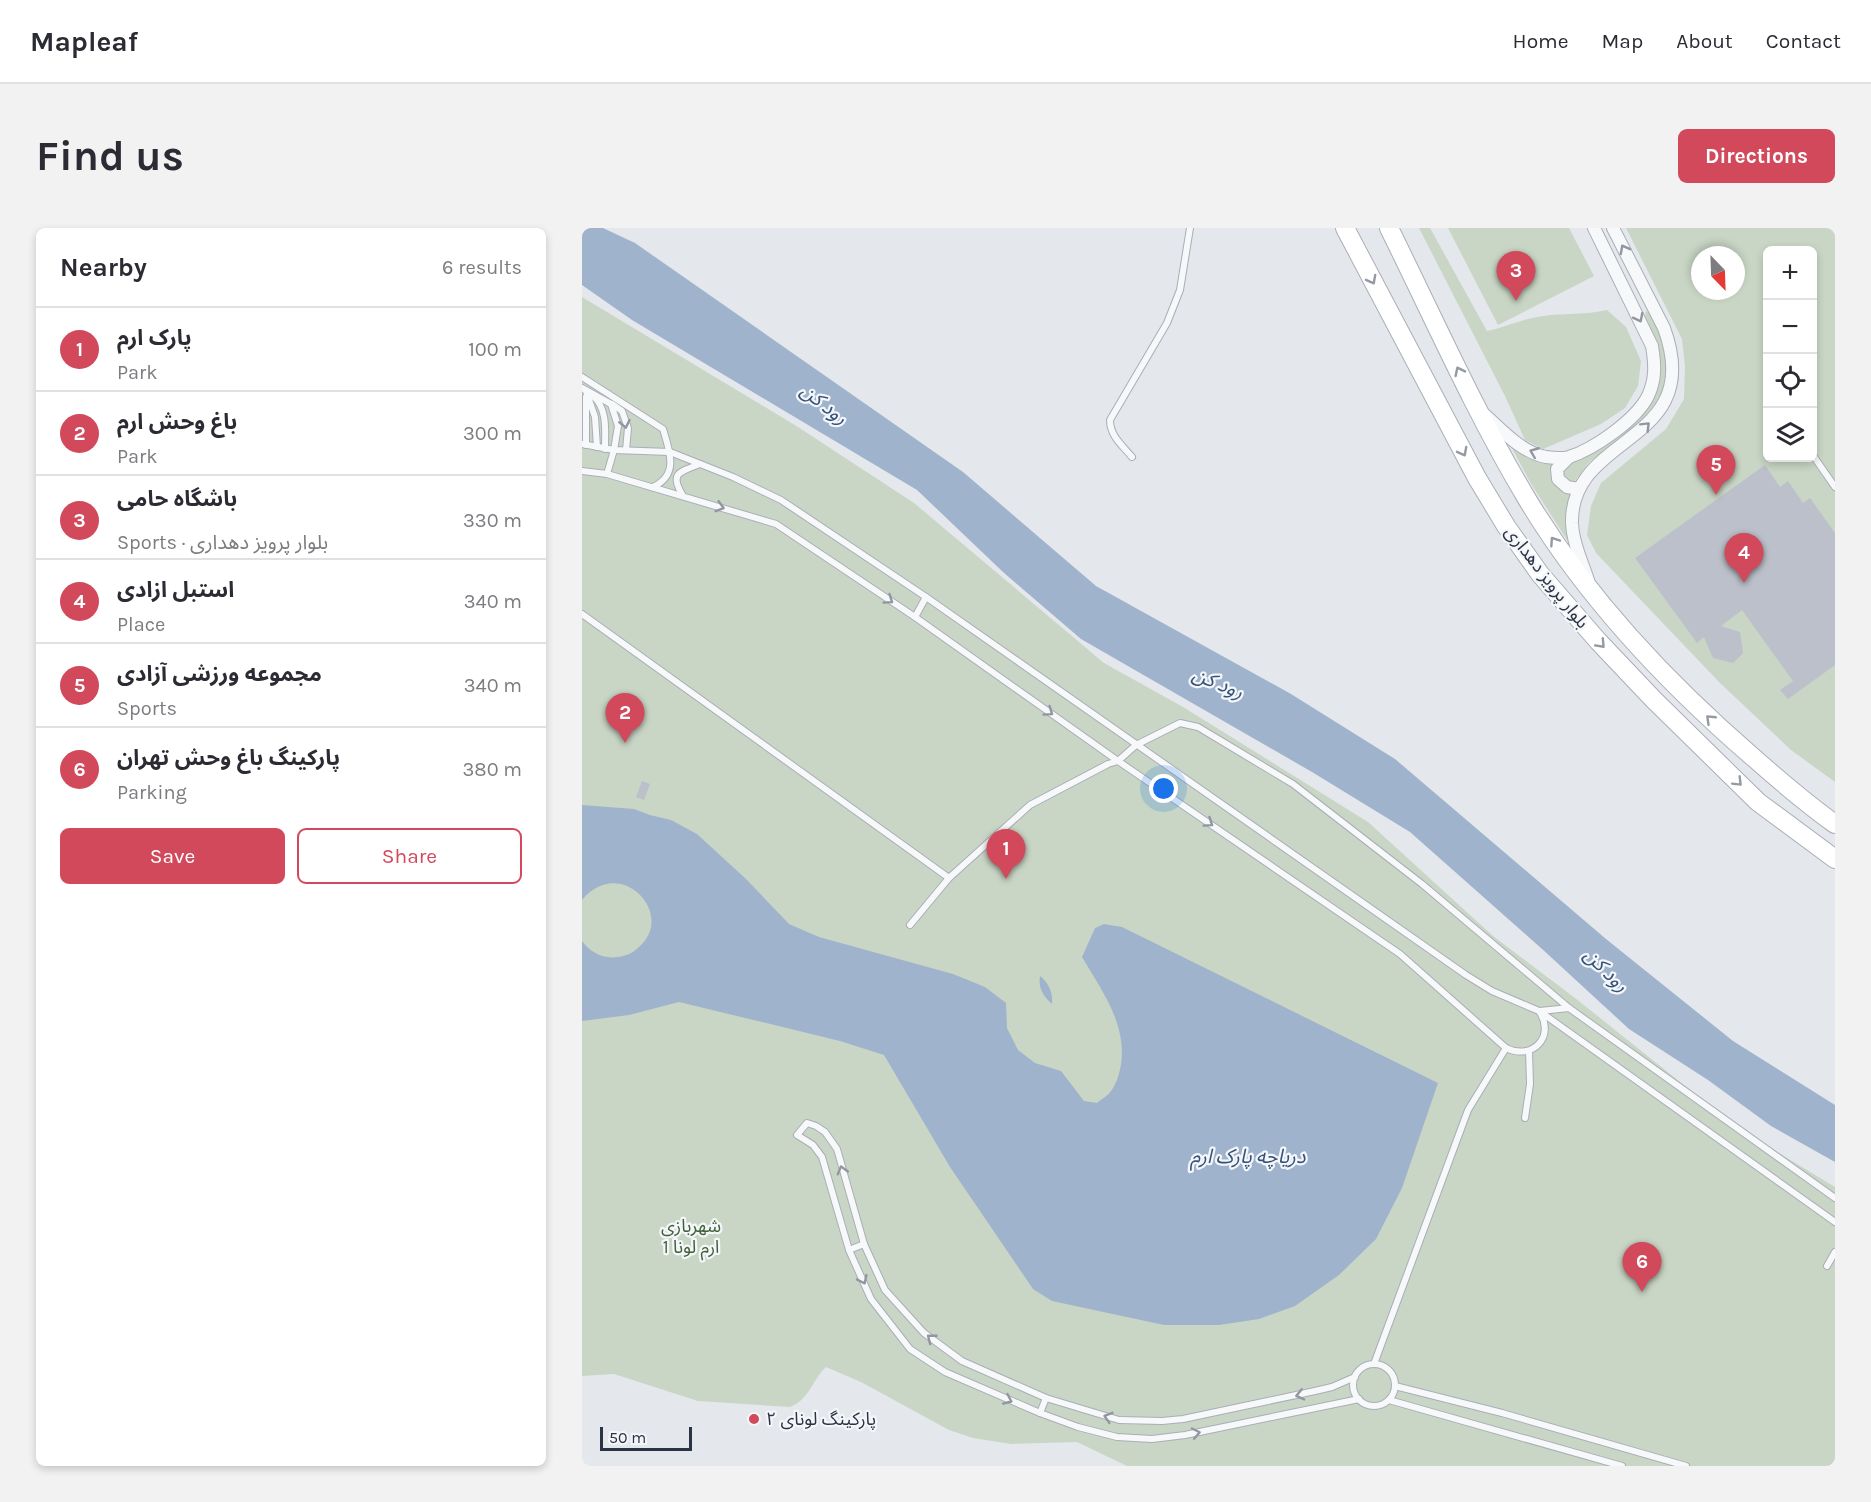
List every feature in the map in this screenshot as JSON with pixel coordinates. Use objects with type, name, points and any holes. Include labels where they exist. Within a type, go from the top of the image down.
[{"type":"main road","name":"بلوار پرویز دهداری","points":[[1345,228],[1477,478],[1506,526],[1540,574],[1646,692],[1758,802],[1835,859]]},
{"type":"main road","name":"بلوار پرویز دهداری","points":[[1389,228],[1478,409],[1527,499],[1557,546],[1594,596],[1628,636],[1718,727],[1786,786],[1835,824]]},
{"type":"street","points":[[1579,489],[1567,487],[1558,479],[1557,469],[1568,458],[1589,448],[1634,415],[1647,398],[1656,367],[1652,346],[1593,228]]},
{"type":"street","points":[[1594,596],[1576,548],[1573,531],[1574,506],[1579,489],[1585,478],[1600,462],[1646,427],[1663,405],[1671,379],[1671,354],[1668,340],[1645,289],[1613,228]]},
{"type":"street","points":[[1478,409],[1524,448],[1544,457],[1568,458]]},
{"type":"lane","points":[[1132,457],[1115,438],[1110,429],[1110,420],[1112,413],[1167,323],[1180,290],[1190,228]]},
{"type":"lane","points":[[1628,297],[1645,289]]},
{"type":"lane","points":[[582,377],[622,411],[628,428],[626,450]]},
{"type":"lane","points":[[584,389],[612,401],[663,429],[670,452],[670,474],[663,482],[652,488]]},
{"type":"lane","points":[[584,389],[584,445],[614,450],[670,452],[733,477],[781,500],[926,597],[1466,975],[1492,991],[1539,1011],[1835,1222]]},
{"type":"lane","points":[[584,389],[595,417],[597,447]]},
{"type":"lane","points":[[584,389],[598,400],[606,419],[605,449]]},
{"type":"lane","points":[[607,474],[618,426],[612,401]]},
{"type":"lane","points":[[1817,461],[1835,487]]},
{"type":"lane","points":[[683,496],[676,484],[676,477],[680,472],[700,464]]},
{"type":"lane","points":[[582,471],[607,474],[776,524],[915,617],[1118,761],[1400,954],[1506,1048],[1521,1052],[1536,1047],[1545,1033],[1545,1025],[1539,1011]]},
{"type":"lane","points":[[915,617],[926,597]]},
{"type":"lane","points":[[582,614],[949,878]]},
{"type":"lane","points":[[910,925],[949,878],[1030,805],[1118,761],[1136,745],[1180,723],[1198,727],[1293,784],[1422,884],[1569,1008],[1835,1198]]},
{"type":"lane","points":[[1539,1011],[1569,1008]]},
{"type":"lane","points":[[1374,1364],[1468,1110],[1506,1048]]},
{"type":"lane","points":[[1525,1118],[1530,1084],[1529,1051]]},
{"type":"lane","points":[[1355,1377],[1354,1388],[1359,1399],[1364,1403],[1377,1406],[1389,1400],[1395,1386],[1391,1372],[1383,1366],[1374,1364],[1363,1368],[1355,1377],[1332,1387],[1184,1419],[1119,1420],[1046,1398],[962,1361],[924,1333],[885,1290],[864,1244],[837,1149],[825,1132],[807,1123],[797,1136],[813,1145],[822,1156],[849,1250],[871,1299],[910,1349],[945,1372],[1040,1413],[1117,1437],[1152,1439],[1185,1435],[1359,1399]]},
{"type":"lane","points":[[849,1250],[864,1244]]},
{"type":"lane","points":[[1827,1266],[1835,1252]]},
{"type":"lane","points":[[1395,1386],[1502,1413],[1686,1466]]},
{"type":"lane","points":[[1040,1413],[1046,1398]]},
{"type":"lane","points":[[1389,1400],[1622,1466]]},
{"type":"green space","points":[[1419,228],[1430,228],[1487,331],[1541,316],[1607,310],[1626,327],[1641,361],[1638,386],[1625,408],[1601,424],[1543,449],[1525,440]]},
{"type":"green space","points":[[1448,228],[1569,228],[1594,276],[1498,325]]},
{"type":"green space","points":[[1626,228],[1835,228],[1835,782],[1791,750],[1720,683],[1596,553],[1587,535],[1591,506],[1601,483],[1666,429],[1684,399],[1685,367],[1682,339]]},
{"type":"green space","name":"شهربازی ارم لونا 1","points":[[582,297],[798,427],[914,503],[1104,663],[1183,707],[1368,822],[1493,936],[1575,998],[1739,1129],[1835,1187],[1835,1466],[1127,1466],[1077,1442],[1011,1444],[973,1438],[949,1430],[861,1382],[826,1367],[802,1399],[790,1407],[698,1401],[614,1374],[582,1376]]},
{"type":"green space","points":[[1646,311],[1652,315],[1668,358],[1663,393],[1642,423],[1589,462],[1574,482],[1565,481],[1561,468],[1582,458],[1623,432],[1651,402],[1659,384],[1661,365],[1657,342],[1645,317]]},
{"type":"green space","points":[[1506,437],[1552,463],[1551,477],[1554,484],[1572,493],[1574,551],[1530,482]]},
{"type":"water","name":"رود کن","points":[[582,228],[603,228],[635,243],[963,472],[1096,586],[1291,694],[1395,759],[1606,939],[1733,1041],[1835,1105],[1835,1162],[1771,1126],[1708,1080],[1629,1029],[1410,832],[1312,772],[1081,639],[1003,572],[917,490],[632,320],[582,285]]},
{"type":"water","name":"دریاچه پارک ارم","points":[[582,805],[634,809],[671,820],[697,834],[746,879],[789,924],[819,937],[953,974],[985,987],[1006,1003],[1007,1028],[1018,1050],[1035,1063],[1061,1071],[1084,1101],[1097,1103],[1110,1093],[1119,1075],[1122,1050],[1117,1022],[1111,1008],[1082,957],[1095,928],[1104,924],[1122,927],[1438,1083],[1402,1188],[1376,1239],[1339,1275],[1295,1306],[1259,1319],[1219,1325],[1164,1325],[1052,1301],[1033,1289],[950,1167],[884,1055],[840,1041],[679,1002],[629,1015],[582,1021],[582,941],[593,952],[602,956],[624,956],[639,947],[649,934],[651,919],[648,905],[639,894],[627,886],[612,883],[597,887],[582,900]]},
{"type":"water","points":[[1040,976],[1050,989],[1052,1004],[1042,992]]},
{"type":"building","points":[[1765,465],[1780,487],[1788,481],[1803,503],[1810,498],[1835,533],[1835,665],[1788,699],[1780,690],[1793,681],[1742,610],[1721,626],[1740,632],[1743,653],[1733,663],[1713,658],[1704,637],[1697,643],[1635,558]]},
{"type":"building","points":[[642,781],[650,784],[644,800],[636,797]]},
{"type":"place","name":"باشگاه حامی","points":[[1516,301]]},
{"type":"place","name":"مجموعه ورزشی آزادی","points":[[1716,495]]},
{"type":"place","name":"استبل ازادی","points":[[1744,583]]},
{"type":"place","name":"باغ وحش ارم","points":[[625,743]]},
{"type":"place","name":"پارک ارم","points":[[1006,879]]},
{"type":"place","name":"پارکینگ باغ وحش تهران","points":[[1642,1292]]},
{"type":"place","name":"پارکینگ لونای ۲","points":[[754,1419]]}]
